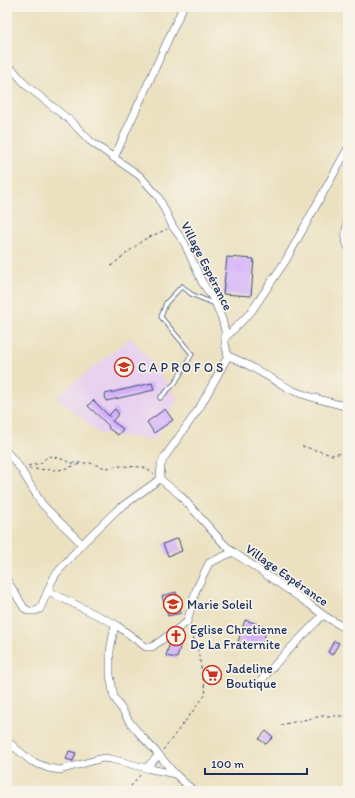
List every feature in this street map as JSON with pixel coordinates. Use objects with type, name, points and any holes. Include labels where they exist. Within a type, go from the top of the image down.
[{"type":"street","points":[[114,158],[183,7]]},
{"type":"street","name":"Village Espérance","points":[[7,66],[27,86],[72,122],[90,141],[140,176],[158,196],[173,226],[184,242],[202,282],[216,304],[225,331],[228,356]]},
{"type":"street","points":[[225,338],[251,312],[286,260],[348,148]]},
{"type":"street","points":[[348,219],[346,228],[346,244],[348,247]]},
{"type":"street","points":[[7,580],[24,608],[29,611],[40,609],[56,574],[82,544],[117,510],[160,479],[161,465],[164,458],[200,407],[228,356],[242,361],[272,380],[296,392],[348,407]]},
{"type":"street","points":[[7,452],[20,468],[42,504],[82,544]]},
{"type":"street","name":"Village Espérance","points":[[160,479],[180,495],[233,552],[309,604],[323,616],[348,630]]},
{"type":"street","points":[[48,592],[116,624],[146,647],[152,647],[187,622],[196,590],[209,563],[233,552]]},
{"type":"street","points":[[259,683],[279,660],[323,616]]},
{"type":"street","points":[[116,624],[110,651],[110,675],[113,693],[129,721],[175,774],[194,791]]},
{"type":"street","points":[[7,741],[31,761],[48,768],[60,770],[103,758],[175,774]]},
{"type":"street","points":[[146,768],[159,755]]},
{"type":"lane","points":[[160,398],[175,383],[192,354],[160,317],[166,303],[182,286],[191,294],[216,304]]},
{"type":"lane","points":[[181,791],[186,784]]},
{"type":"path","points":[[111,266],[143,240],[173,226]]},
{"type":"path","points":[[302,446],[332,455],[348,452]]},
{"type":"path","points":[[20,468],[41,463],[48,456],[59,458],[71,463],[90,464],[106,468],[119,466],[143,467],[160,479]]},
{"type":"path","points":[[20,468],[59,470],[83,464]]},
{"type":"path","points":[[159,755],[206,694],[198,650],[187,622]]},
{"type":"path","points":[[280,725],[322,716],[348,716]]},
{"type":"path","points":[[127,791],[146,768]]},
{"type":"shaded area","name":"C A P R O F O S","points":[[131,337],[178,398],[154,440],[98,433],[57,397]]},
{"type":"building","points":[[227,257],[254,259],[251,296],[223,294]]},
{"type":"building","points":[[152,383],[154,390],[106,401],[105,394]]},
{"type":"building","points":[[93,400],[110,417],[109,415],[115,409],[119,414],[112,421],[123,429],[118,435],[108,428],[109,426],[88,406]]},
{"type":"building","points":[[165,409],[173,420],[154,433],[147,422]]},
{"type":"building","points":[[178,538],[182,551],[168,556],[163,544]]},
{"type":"building","points":[[176,592],[181,613],[168,616],[162,596]]},
{"type":"building","points":[[245,620],[267,627],[262,646],[238,642]]},
{"type":"building","points":[[179,634],[183,635],[177,658],[166,656],[171,639]]},
{"type":"building","points":[[334,641],[339,643],[332,655],[328,652]]},
{"type":"building","points":[[215,669],[218,676],[209,680],[207,672]]},
{"type":"building","points":[[266,731],[273,737],[266,744],[259,739]]},
{"type":"building","points":[[69,751],[76,753],[73,761],[66,759]]},
{"type":"place","name":"C A P R O F O S","points":[[124,367]]},
{"type":"place","name":"Marie Soleil","points":[[173,604]]},
{"type":"place","name":"Eglise Chretienne De La Fraternite","points":[[176,636]]},
{"type":"place","name":"Jadeline Boutique","points":[[212,675]]}]
